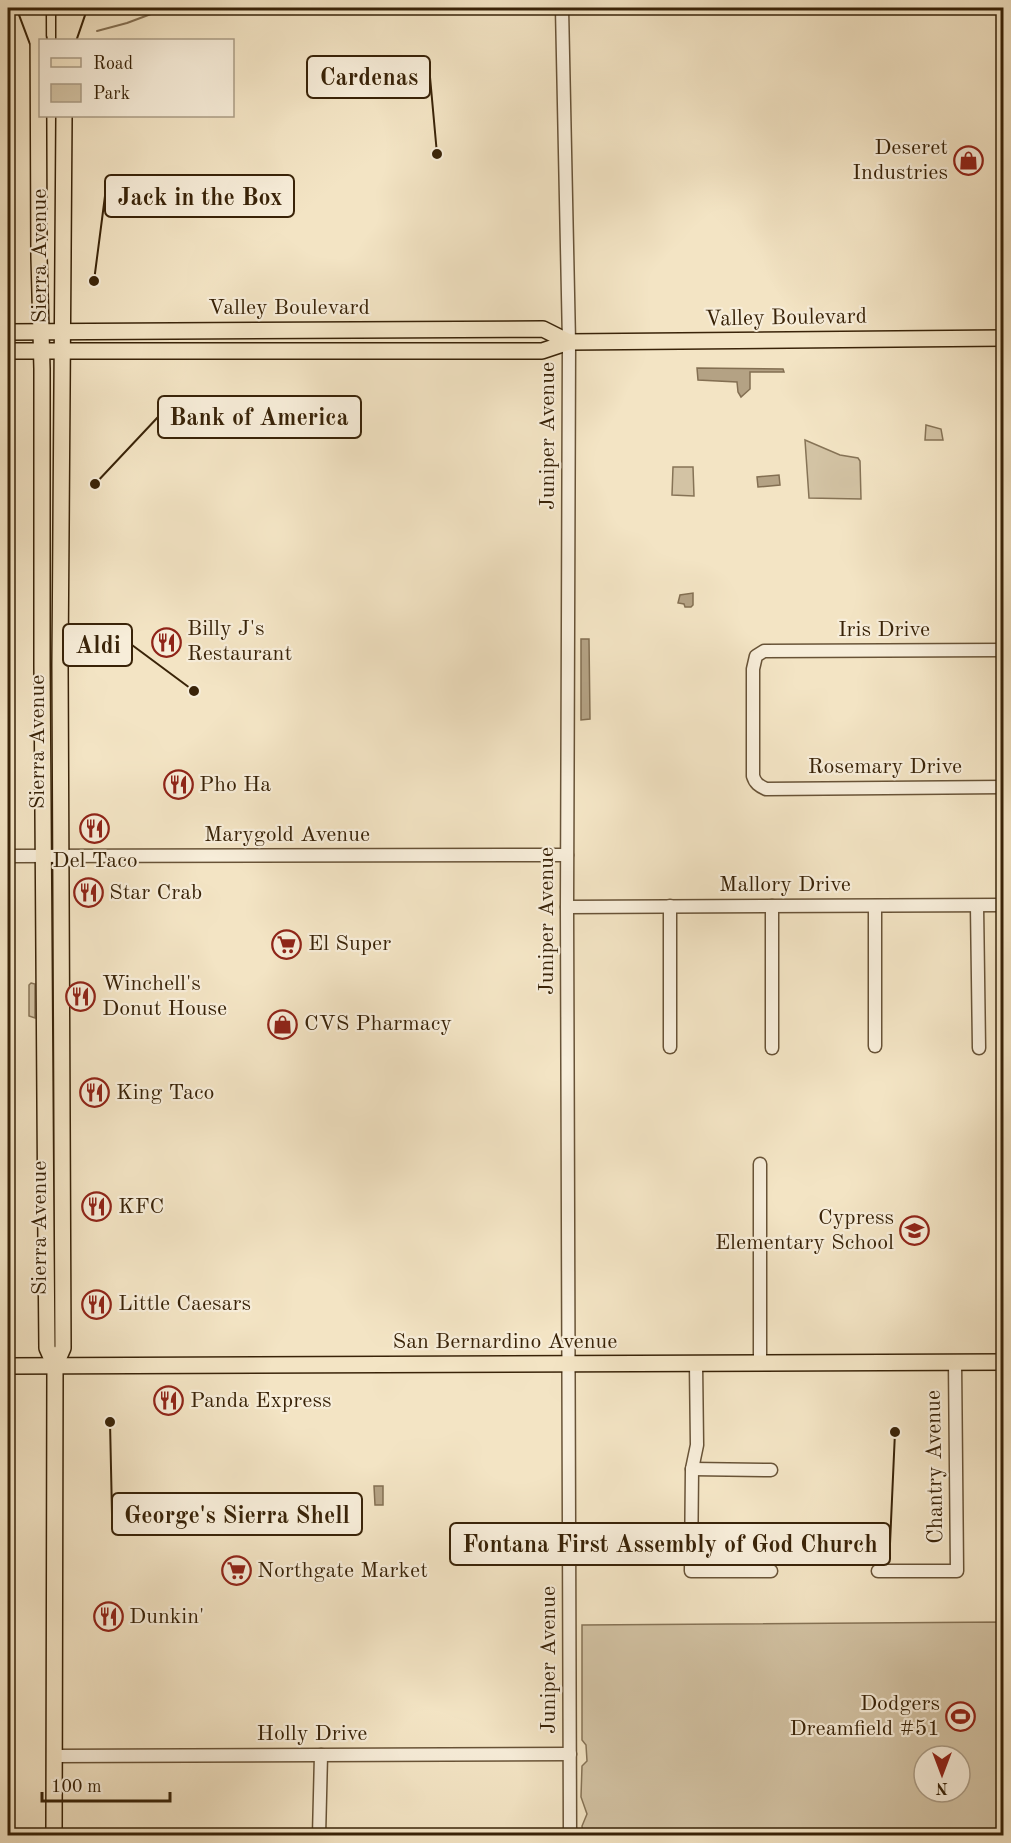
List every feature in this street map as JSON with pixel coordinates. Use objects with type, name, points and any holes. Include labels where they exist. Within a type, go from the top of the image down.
[{"type":"highway","points":[[26,8],[38,40]]},
{"type":"highway","points":[[66,39],[78,8]]},
{"type":"main road","name":"Sierra Avenue","points":[[38,8],[47,1348],[55,1366]]},
{"type":"main road","points":[[64,8],[66,39]]},
{"type":"main road","name":"Sierra Avenue","points":[[54,1836],[55,1366],[63,1348],[61,856],[64,117]]},
{"type":"main road","name":"Valley Boulevard","points":[[8,332],[543,329],[568,342]]},
{"type":"main road","name":"Valley Boulevard","points":[[8,351],[542,351],[568,342],[1004,338]]},
{"type":"main road","points":[[44,1080],[54,1082],[55,1147],[62,1170]]},
{"type":"main road","name":"San Bernardino Avenue","points":[[8,1366],[1004,1362]]},
{"type":"street","name":"Juniper Avenue","points":[[562,8],[568,342],[570,1836]]},
{"type":"street","name":"Iris Drive","points":[[766,789],[758,785],[753,776],[753,669],[756,656],[764,651],[1004,650]]},
{"type":"street","name":"Rosemary Drive","points":[[766,789],[1004,787]]},
{"type":"street","name":"Marygold Avenue","points":[[8,856],[567,855]]},
{"type":"street","points":[[669,906],[670,1047]]},
{"type":"street","points":[[772,906],[772,1048]]},
{"type":"street","points":[[875,906],[875,1046]]},
{"type":"street","points":[[977,906],[979,1048]]},
{"type":"street","name":"Mallory Drive","points":[[567,907],[1004,906]]},
{"type":"street","points":[[760,1164],[760,1363]]},
{"type":"street","name":"Chantry Avenue","points":[[878,1571],[957,1571],[955,1362]]},
{"type":"street","points":[[696,1364],[697,1445],[692,1469],[691,1571],[771,1571]]},
{"type":"street","points":[[692,1469],[771,1470]]},
{"type":"street","name":"Holly Drive","points":[[54,1756],[570,1754]]},
{"type":"street","points":[[320,1836],[321,1755]]},
{"type":"green space","points":[[926,425],[941,429],[943,440],[925,440]]},
{"type":"green space","points":[[805,440],[840,455],[858,458],[861,499],[809,498]]},
{"type":"green space","points":[[673,467],[693,467],[694,496],[672,495]]},
{"type":"green space","points":[[35,984],[35,1018],[29,1016],[29,985]]},
{"type":"green space","points":[[1003,1622],[1003,1835],[583,1835],[582,1826],[587,1814],[581,1797],[582,1766],[587,1761],[586,1745],[582,1740],[582,1625]]},
{"type":"shaded area","points":[[697,368],[783,369],[784,372],[750,372],[750,389],[741,397],[737,382],[698,380]]},
{"type":"shaded area","points":[[779,475],[780,485],[758,487],[757,477]]},
{"type":"shaded area","points":[[693,593],[691,607],[678,603],[680,595]]},
{"type":"shaded area","points":[[581,639],[589,639],[590,719],[581,720]]},
{"type":"shaded area","points":[[374,1486],[383,1486],[383,1505],[375,1505]]},
{"type":"waterway","points":[[97,31],[167,8]]},
{"type":"place","name":"Cardenas","points":[[437,154]]},
{"type":"place","name":"Deseret Industries","points":[[969,161]]},
{"type":"place","name":"Jack in the Box","points":[[94,281]]},
{"type":"place","name":"Bank of America","points":[[95,484]]},
{"type":"place","name":"Billy J's Restaurant","points":[[166,642]]},
{"type":"place","name":"Aldi","points":[[194,691]]},
{"type":"place","name":"Pho Ha","points":[[178,785]]},
{"type":"place","name":"Del Taco","points":[[95,829]]},
{"type":"place","name":"Star Crab","points":[[88,893]]},
{"type":"place","name":"El Super","points":[[287,944]]},
{"type":"place","name":"Winchell's Donut House","points":[[81,997]]},
{"type":"place","name":"CVS Pharmacy","points":[[283,1024]]},
{"type":"place","name":"King Taco","points":[[95,1093]]},
{"type":"place","name":"KFC","points":[[97,1207]]},
{"type":"place","name":"Cypress Elementary School","points":[[915,1231]]},
{"type":"place","name":"Little Caesars","points":[[97,1304]]},
{"type":"place","name":"Panda Express","points":[[169,1401]]},
{"type":"place","name":"George's Sierra Shell","points":[[110,1422]]},
{"type":"place","name":"Fontana First Assembly of God Church","points":[[895,1432]]},
{"type":"place","name":"Northgate Market","points":[[236,1571]]},
{"type":"place","name":"Dunkin'","points":[[108,1617]]},
{"type":"place","name":"Dodgers Dreamfield #51","points":[[961,1717]]}]
